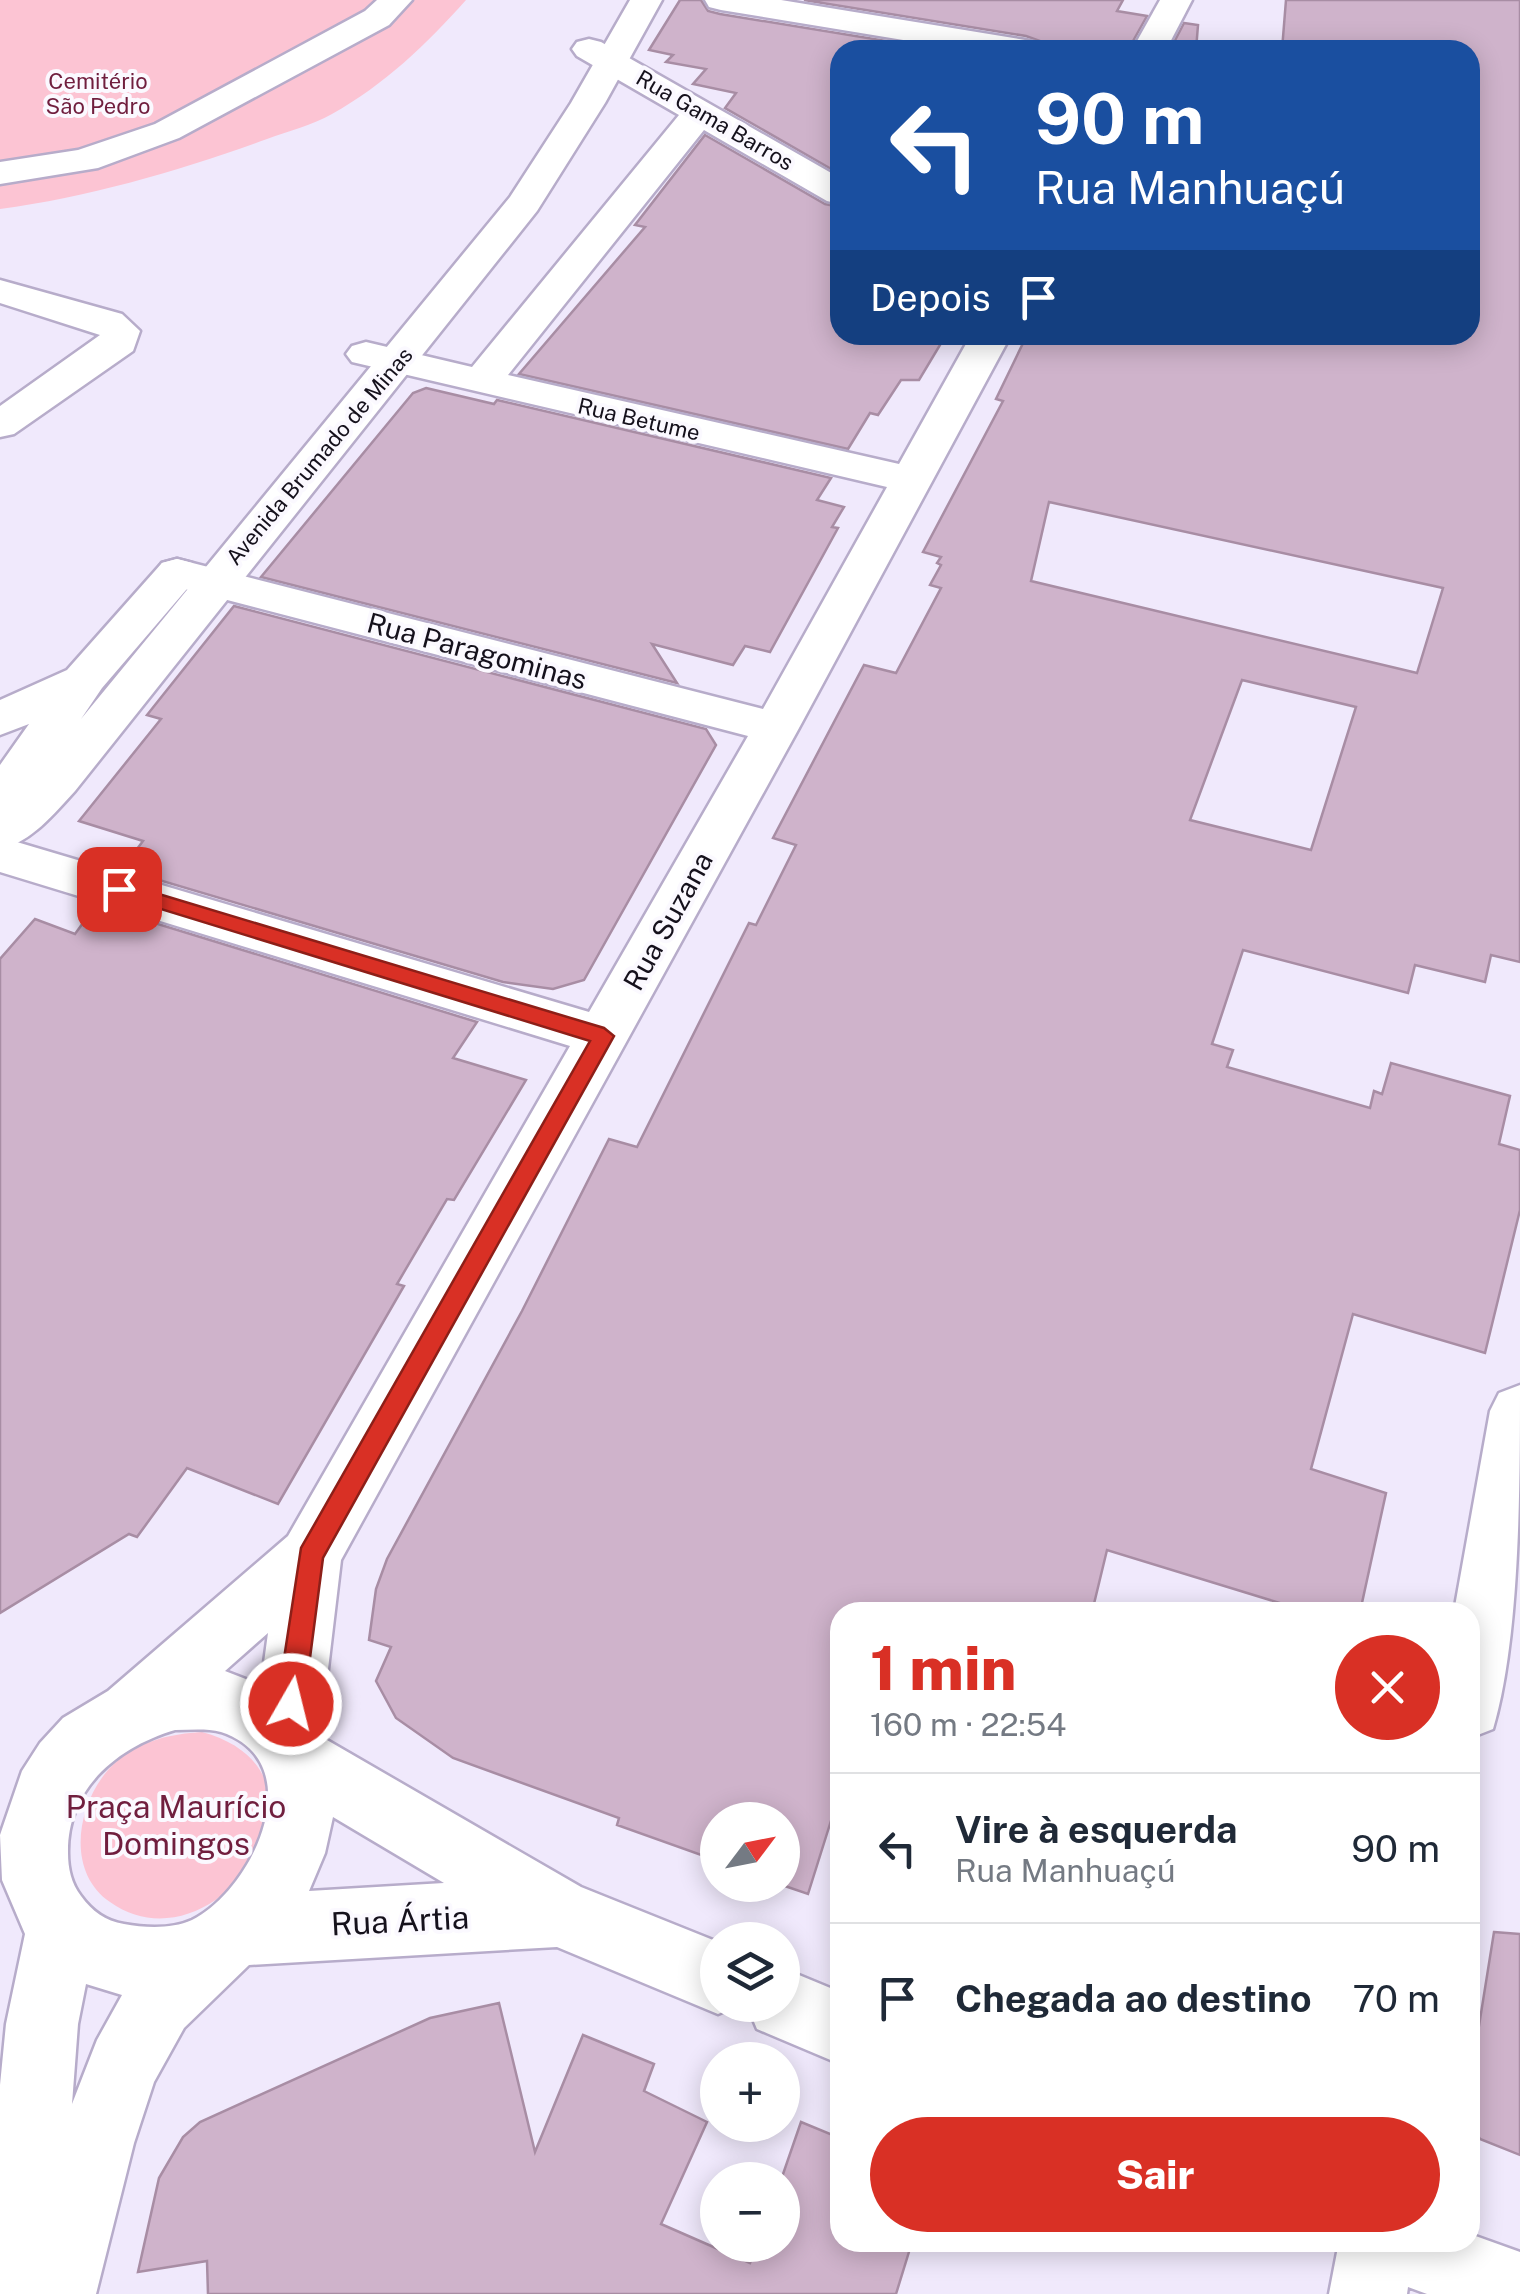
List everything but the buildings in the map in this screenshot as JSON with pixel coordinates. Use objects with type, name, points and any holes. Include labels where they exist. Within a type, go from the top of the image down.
[{"type":"street","points":[[0,173],[85,160],[166,131],[242,94],[377,18],[396,0]]},
{"type":"street","points":[[599,54],[613,0]]},
{"type":"street","points":[[599,54],[646,0]]},
{"type":"street","points":[[721,0],[964,40]]},
{"type":"street","points":[[1154,40],[1176,0]]},
{"type":"street","name":"Rua Gama Barros","points":[[599,54],[830,187]]},
{"type":"street","name":"Avenida Brumado de Minas","points":[[0,833],[25,814],[58,779],[195,578],[382,358],[524,203],[588,103],[599,54]]},
{"type":"street","points":[[480,383],[700,112]]},
{"type":"street","points":[[0,291],[108,322],[120,331],[118,343],[0,425]]},
{"type":"street","points":[[0,334],[43,303]]},
{"type":"street","name":"Rua Suzana","points":[[132,1711],[310,1556],[776,728],[986,345]]},
{"type":"street","name":"Rua Betume","points":[[382,358],[912,480]]},
{"type":"street","name":"Avenida Brumado de Minas","points":[[0,802],[86,677],[195,578]]},
{"type":"street","name":"Rua Paragominas","points":[[195,578],[776,728]]},
{"type":"street","points":[[0,720],[86,677]]},
{"type":"street","points":[[0,854],[604,1036]]},
{"type":"street","points":[[1480,1657],[1513,1492],[1520,1410]]},
{"type":"street","name":"Rua Suzana","points":[[291,1750],[310,1556]]},
{"type":"street","points":[[37,2294],[34,2116],[42,2024],[33,1864],[37,1818],[57,1774],[90,1737],[132,1711],[175,1699],[218,1700],[256,1715],[291,1750],[301,1801],[295,1846],[274,1891],[230,1940],[159,2003],[132,2048],[113,2093],[57,2294]]},
{"type":"street","name":"Rua Ártia","points":[[291,1750],[558,1912],[700,1971]]},
{"type":"street","name":"Rua Ártia","points":[[230,1940],[558,1912]]},
{"type":"street","points":[[36,1920],[93,1953],[131,1964],[174,1963],[230,1940]]},
{"type":"street","points":[[800,2011],[830,2024]]},
{"type":"street","points":[[1368,2294],[1376,2252]]},
{"type":"street","points":[[1417,2252],[1520,2291]]},
{"type":"green space","name":"Cemitério São Pedro","points":[[0,0],[466,0],[387,77],[324,118],[169,172],[0,209]]},
{"type":"green space","name":"Praça Maurício Domingos","points":[[202,1732],[247,1754],[267,1787],[268,1824],[253,1861],[226,1892],[190,1913],[150,1918],[110,1902],[95,1888],[81,1852],[85,1811],[93,1792],[117,1761],[136,1748],[168,1737]]},
{"type":"route","points":[[119,889],[604,1036],[310,1556],[291,1704]]}]
